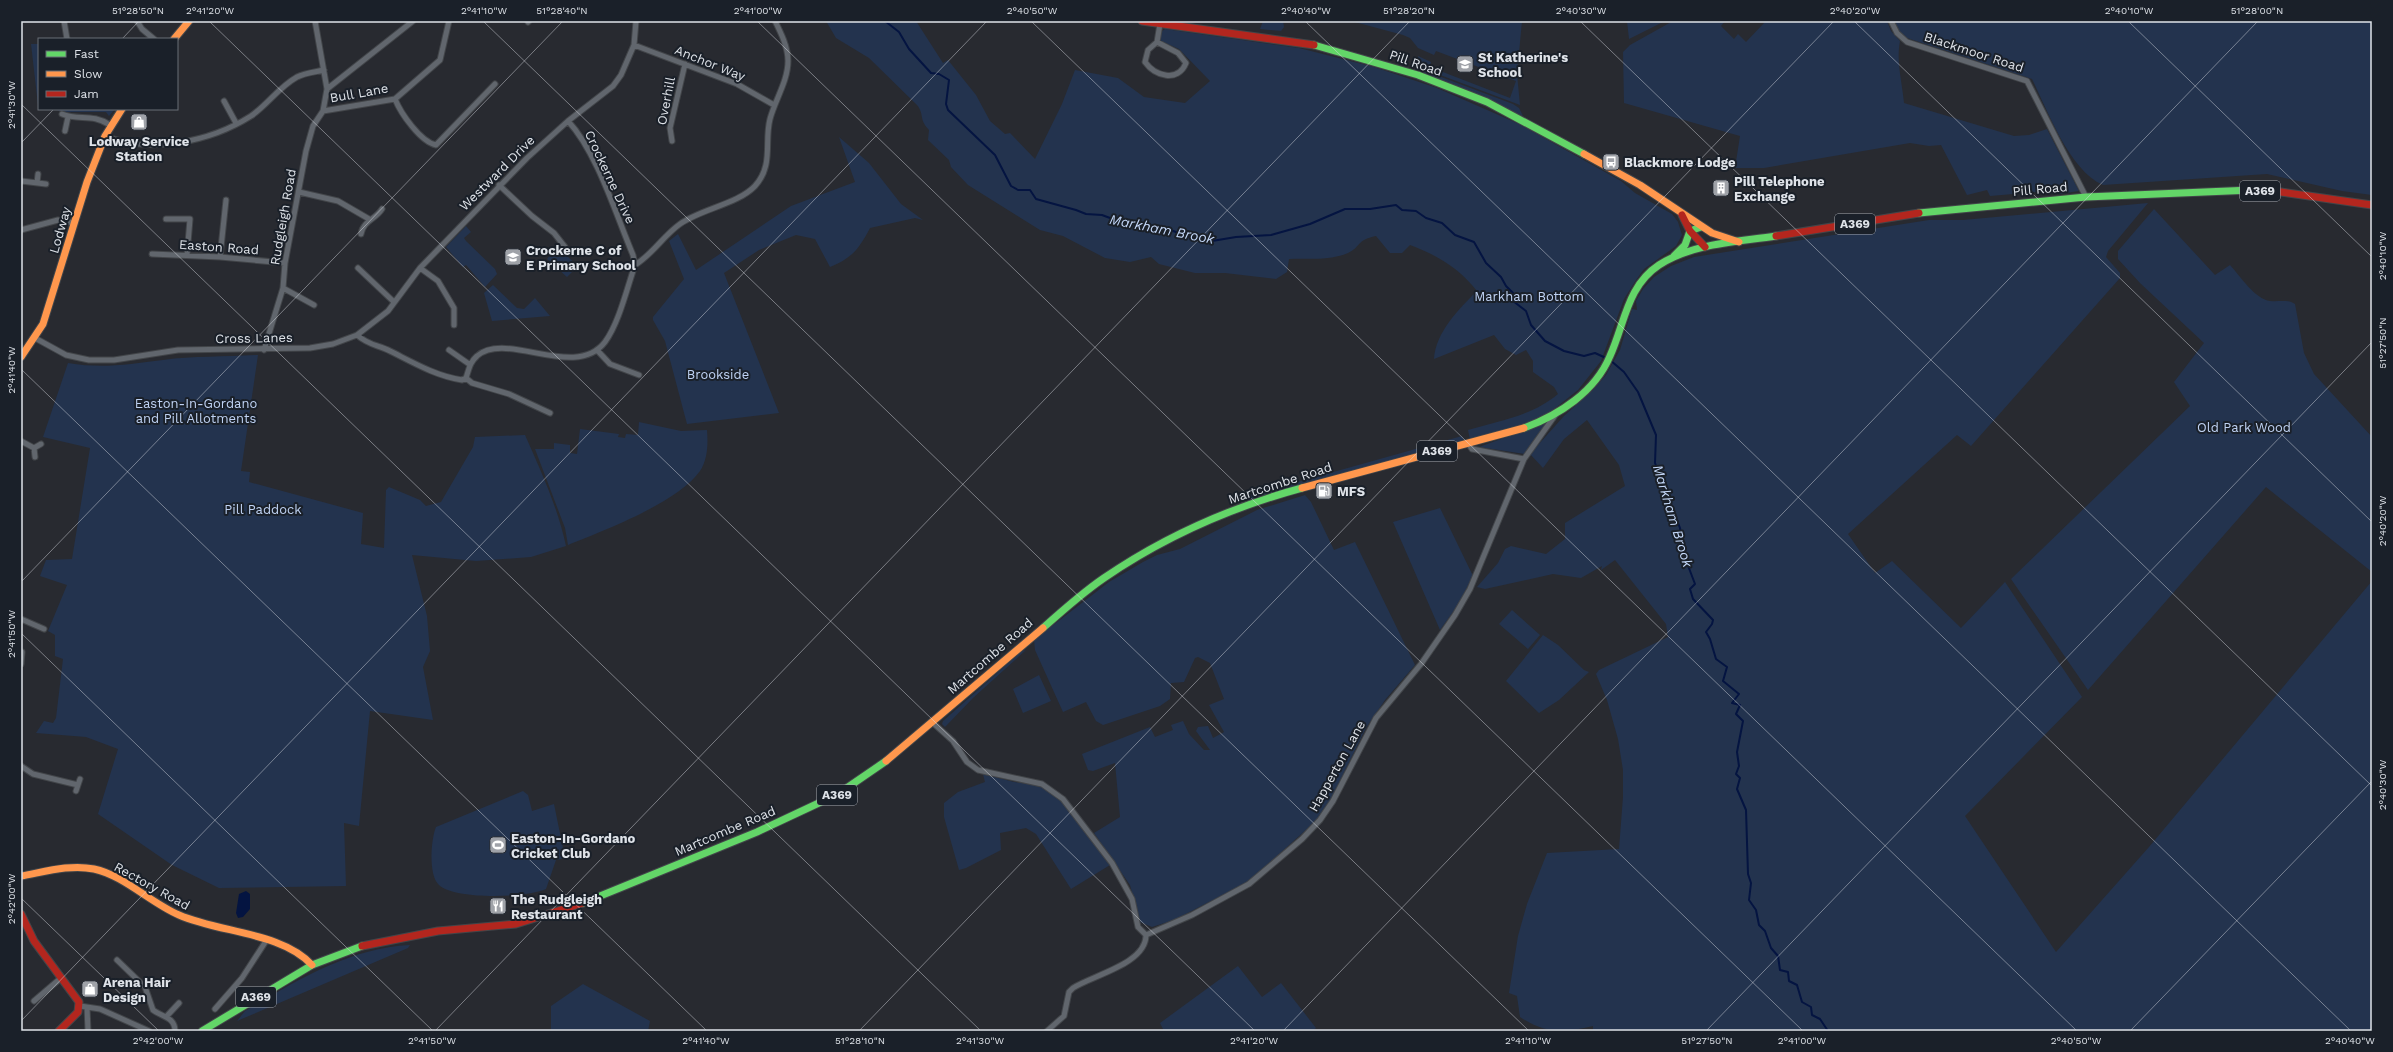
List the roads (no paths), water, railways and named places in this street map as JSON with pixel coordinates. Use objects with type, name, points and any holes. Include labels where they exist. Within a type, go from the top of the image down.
[{"type":"main road","points":[[175,38],[189,21]]},
{"type":"main road","name":"Pill Road","points":[[1142,21],[1311,44],[1418,75],[1487,102],[1642,186],[1682,215],[1712,233],[1739,242],[1935,211],[2086,197],[2250,190],[2281,192],[2372,205]]},
{"type":"main road","name":"Lodway","points":[[21,357],[43,324],[74,223],[105,136],[110,125],[121,110]]},
{"type":"main road","name":"Pill Road","points":[[1682,215],[1690,231],[1705,247]]},
{"type":"main road","points":[[1674,256],[1685,245],[1690,231],[1701,226]]},
{"type":"main road","points":[[1712,233],[1713,246]]},
{"type":"main road","name":"Martcombe Road","points":[[202,1031],[312,965],[367,944],[438,931],[516,924],[587,902],[757,832],[838,794],[874,771],[932,723],[1039,629],[1088,590],[1132,560],[1175,536],[1246,504],[1532,425],[1556,414],[1575,401],[1595,380],[1606,364],[1627,307],[1633,294],[1647,275],[1674,256],[1705,247],[1739,242]]},
{"type":"main road","name":"Rectory Road","points":[[21,876],[75,867],[95,870],[114,877],[151,901],[186,918],[292,949],[309,960],[312,965]]},
{"type":"main road","points":[[21,914],[34,941],[83,1007],[59,1031]]},
{"type":"street","points":[[64,21],[67,38]]},
{"type":"street","points":[[137,21],[142,29],[153,38]]},
{"type":"street","points":[[315,21],[327,89],[413,21]]},
{"type":"street","name":"Bull Lane","points":[[322,111],[395,99],[440,60],[449,21]]},
{"type":"street","name":"Westward Drive","points":[[357,335],[374,324],[394,302],[420,268],[499,185],[568,121],[613,86],[630,58],[634,46],[636,21]]},
{"type":"street","points":[[466,378],[469,364],[476,356],[487,351],[520,350],[570,358],[585,355],[597,350],[611,332],[636,265],[656,250],[665,237],[681,224],[744,194],[755,186],[763,174],[768,159],[768,126],[774,105],[786,75],[788,61],[782,34],[775,21]]},
{"type":"street","name":"Blackmoor Road","points":[[1891,21],[1897,33],[1907,42],[2027,81],[2086,197]]},
{"type":"street","points":[[1157,42],[1172,49],[1184,59],[1186,63],[1178,74],[1173,76],[1156,73],[1145,62],[1148,50],[1157,42],[1160,24]]},
{"type":"street","name":"Anchor Way","points":[[634,46],[737,84],[774,105]]},
{"type":"street","name":"Overhill","points":[[672,142],[670,128],[685,64]]},
{"type":"street","points":[[105,136],[130,143],[163,144],[196,139],[250,116],[296,78],[324,70]]},
{"type":"street","points":[[395,99],[400,112],[429,143],[436,145],[495,84]]},
{"type":"street","name":"Rudgleigh Road","points":[[264,350],[283,288],[285,263],[313,126],[322,111],[327,89]]},
{"type":"street","points":[[224,101],[236,123]]},
{"type":"street","points":[[62,114],[68,117],[91,116],[100,118],[110,125]]},
{"type":"street","points":[[65,131],[68,117]]},
{"type":"street","name":"Crockerne Drive","points":[[568,121],[581,137],[598,173],[636,265]]},
{"type":"street","points":[[37,183],[38,174]]},
{"type":"street","points":[[21,181],[46,184]]},
{"type":"street","points":[[499,185],[532,216],[554,233],[565,247]]},
{"type":"street","points":[[299,192],[338,201],[369,219]]},
{"type":"street","points":[[220,257],[226,200]]},
{"type":"street","points":[[361,234],[369,219],[378,214],[382,209]]},
{"type":"street","points":[[166,218],[190,219],[187,255]]},
{"type":"street","points":[[21,230],[58,220],[74,223]]},
{"type":"street","name":"Easton Road","points":[[152,254],[220,257],[285,263]]},
{"type":"street","points":[[358,268],[394,302]]},
{"type":"street","points":[[420,268],[438,282],[454,308],[454,325]]},
{"type":"street","points":[[283,288],[314,305]]},
{"type":"street","points":[[357,335],[376,347],[389,350],[438,374],[462,380],[466,378]]},
{"type":"street","name":"Cross Lanes","points":[[35,338],[66,355],[89,360],[139,357],[178,350],[264,350],[310,348],[333,344],[357,335]]},
{"type":"street","points":[[449,350],[469,364]]},
{"type":"street","points":[[597,350],[610,364],[639,375]]},
{"type":"street","points":[[466,378],[472,383],[509,394],[550,413]]},
{"type":"street","name":"Happerton Lane","points":[[1146,935],[1192,915],[1249,884],[1302,839],[1320,820],[1333,801],[1376,718],[1421,664],[1455,615],[1470,589],[1524,459],[1556,414]]},
{"type":"street","points":[[21,441],[34,448]]},
{"type":"street","points":[[1468,443],[1472,449],[1479,451],[1496,452],[1524,459]]},
{"type":"street","points":[[34,448],[41,444]]},
{"type":"street","points":[[34,448],[35,457]]},
{"type":"street","points":[[21,619],[44,629]]},
{"type":"street","points":[[21,664],[21,652],[28,651]]},
{"type":"street","points":[[932,723],[953,741],[967,762],[978,770],[1042,784],[1063,799],[1115,868],[1132,899],[1138,927],[1146,935],[1143,948],[1121,966],[1073,988],[1069,992],[1064,1016],[1047,1031]]},
{"type":"street","points":[[21,766],[33,774],[78,785]]},
{"type":"street","points":[[76,791],[80,779]]},
{"type":"street","points":[[215,1009],[242,978],[266,941]]},
{"type":"street","points":[[117,960],[145,987],[153,1010],[175,1024],[175,1031]]},
{"type":"street","points":[[35,997],[61,978]]},
{"type":"street","points":[[166,1017],[179,1003]]},
{"type":"street","points":[[88,1031],[83,1007],[100,1009],[148,1031]]},
{"type":"water","points":[[246,891],[250,894],[250,909],[243,917],[238,918],[236,913],[239,894]]},
{"type":"waterway","name":"Markham Brook","points":[[885,21],[899,32],[909,49],[931,73],[939,74],[949,80],[946,104],[948,110],[995,155],[1011,186],[1018,190],[1030,190],[1036,199],[1086,214],[1102,215],[1118,221],[1162,227],[1187,236],[1212,241],[1236,237],[1271,235],[1310,224],[1345,209],[1370,209],[1396,205],[1402,210],[1416,211],[1426,218],[1442,223],[1455,235],[1474,242],[1486,263],[1501,277],[1506,286],[1513,293],[1513,301],[1526,311],[1531,325],[1545,341],[1564,351],[1584,356],[1595,353],[1606,358]]},
{"type":"waterway","name":"Markham Brook","points":[[1610,360],[1624,372],[1638,392],[1656,435],[1655,463],[1680,528],[1684,555],[1695,584],[1690,589],[1693,599],[1713,620],[1706,632],[1710,639],[1716,659],[1727,667],[1723,681],[1739,694],[1732,703],[1740,705],[1736,714],[1743,721],[1737,752],[1739,766],[1736,774],[1740,778],[1737,789],[1746,810],[1748,874],[1751,883],[1749,900],[1756,910],[1759,925],[1765,931],[1771,948],[1778,956],[1780,970],[1788,972],[1789,981],[1797,985],[1802,1002],[1811,1007],[1812,1015],[1820,1019],[1828,1031]]},
{"type":"place","name":"St Katherine's School","points":[[1465,64]]},
{"type":"place","name":"Lodway Service Station","points":[[139,122]]},
{"type":"place","name":"Blackmore Lodge","points":[[1611,162]]},
{"type":"place","name":"Pill Telephone Exchange","points":[[1721,188]]},
{"type":"place","name":"Crockerne C of E Primary School","points":[[513,257]]},
{"type":"place","name":"MFS","points":[[1324,491]]},
{"type":"place","name":"Easton-In-Gordano Cricket Club","points":[[498,845]]},
{"type":"place","name":"The Rudgleigh Restaurant","points":[[498,906]]},
{"type":"place","name":"Arena Hair Design","points":[[90,989]]},
{"type":"park label","name":"Markham Bottom","points":[[1529,296]]},
{"type":"park label","name":"Brookside","points":[[718,374]]},
{"type":"park label","name":"Easton-In-Gordano and Pill Allotments","points":[[196,410]]},
{"type":"park label","name":"Old Park Wood","points":[[2244,427]]},
{"type":"park label","name":"Pill Paddock","points":[[263,509]]}]
